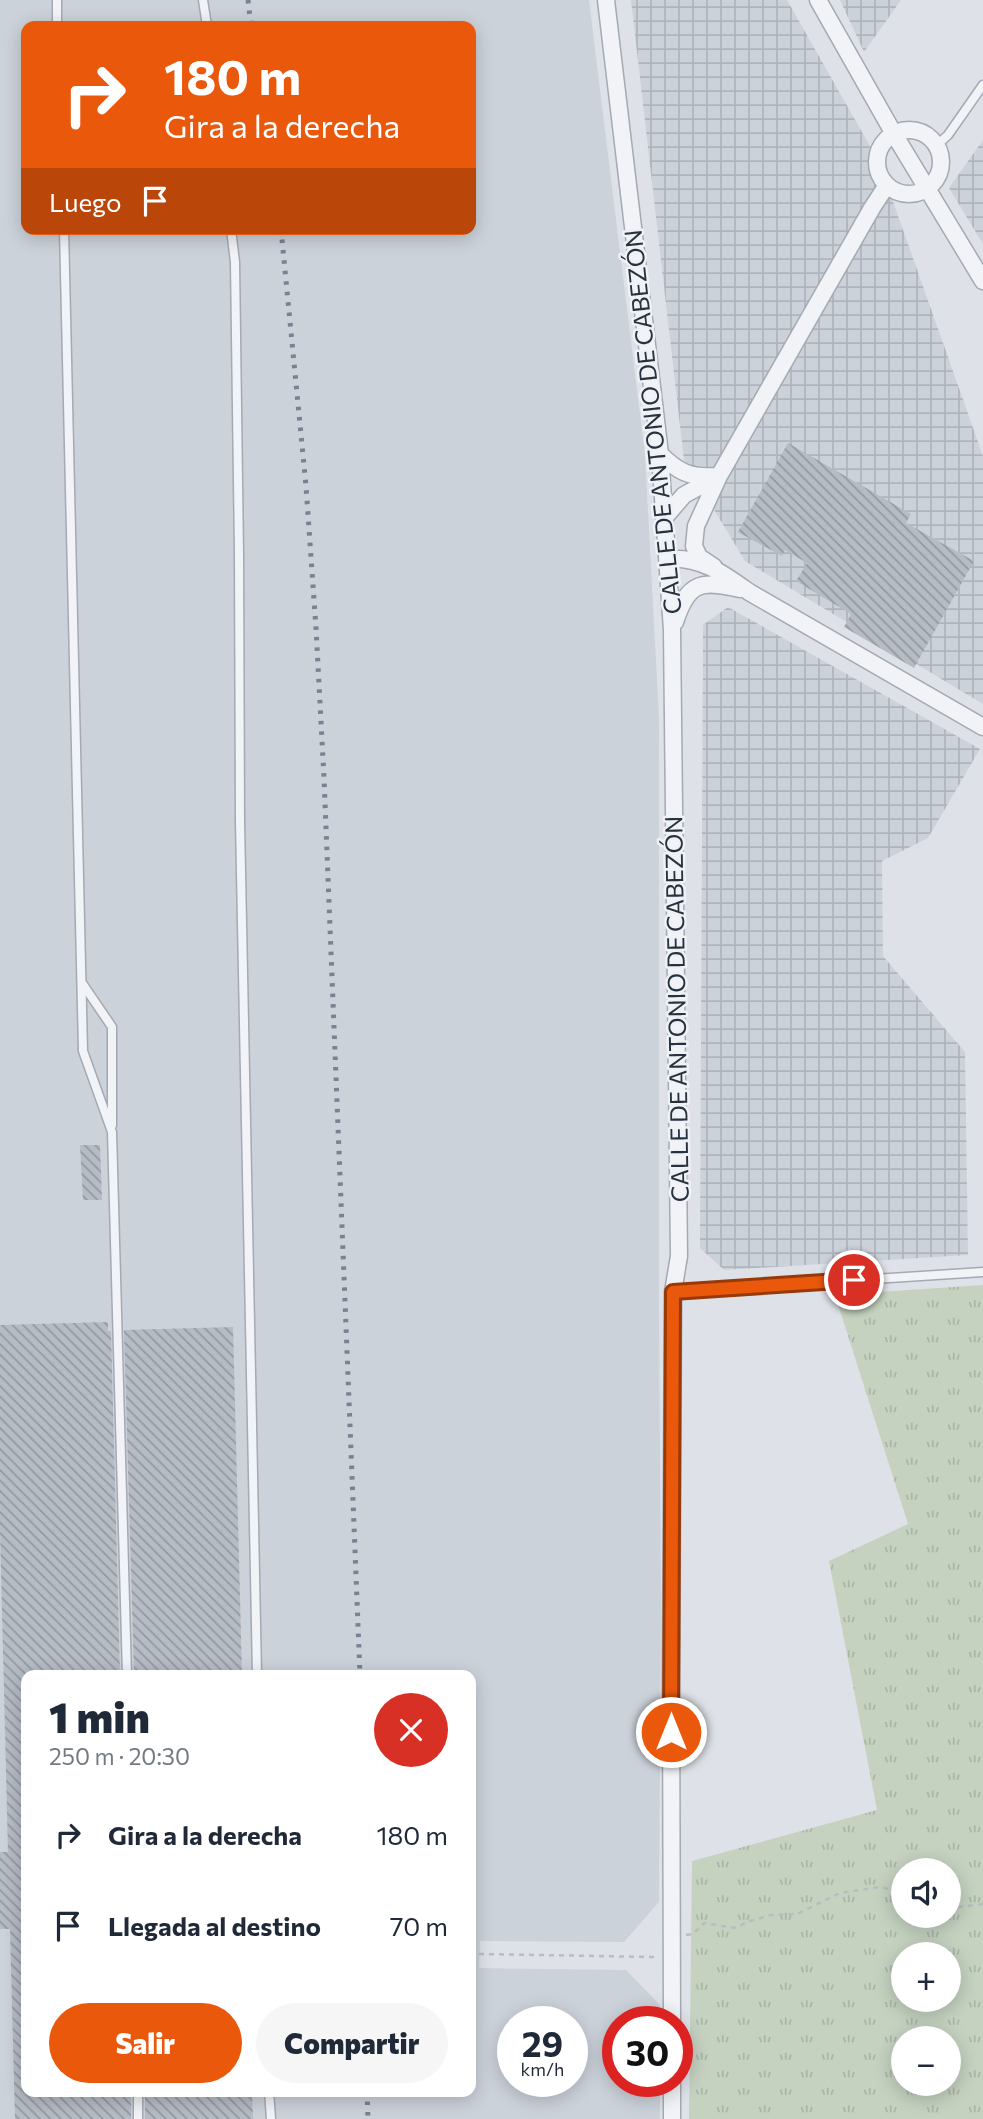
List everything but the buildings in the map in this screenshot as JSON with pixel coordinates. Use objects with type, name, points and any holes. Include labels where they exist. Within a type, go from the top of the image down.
[{"type":"street","name":"CALLE DE ANTONIO DE CABEZÓN","points":[[606,0],[660,454],[672,630],[679,1256],[673,1292],[672,2006]]},
{"type":"street","points":[[818,0],[926,189],[983,281]]},
{"type":"street","points":[[903,130],[922,132],[937,145],[942,164],[934,182],[926,189],[917,193],[906,193],[887,185],[878,168],[880,148],[886,140],[903,130]]},
{"type":"street","points":[[887,185],[719,476],[696,526],[694,546],[699,556],[749,592],[983,727]]},
{"type":"street","points":[[660,454],[675,468],[687,474],[719,476]]},
{"type":"street","points":[[665,517],[684,495],[719,476]]},
{"type":"street","points":[[668,559],[682,557],[714,567]]},
{"type":"street","points":[[672,630],[681,604],[686,595],[695,588],[722,585],[749,592]]},
{"type":"street","points":[[672,2097],[672,2119]]},
{"type":"lane","points":[[57,0],[57,21]]},
{"type":"lane","points":[[203,0],[206,21]]},
{"type":"lane","points":[[937,145],[948,135],[983,85]]},
{"type":"lane","points":[[64,235],[83,1051],[112,1132]]},
{"type":"lane","points":[[232,235],[235,276],[240,822],[257,1670]]},
{"type":"lane","points":[[82,983],[112,1027],[112,1132],[127,1670]]},
{"type":"lane","points":[[673,1292],[983,1272]]},
{"type":"lane","points":[[138,2097],[138,2119]]},
{"type":"lane","points":[[270,2097],[271,2119]]},
{"type":"path","points":[[682,1935],[693,1934],[704,1923],[736,1928],[771,1915],[797,1914],[840,1893],[879,1887],[891,1890]]},
{"type":"path","points":[[961,1908],[983,1904]]},
{"type":"path","points":[[479,1954],[672,1957]]},
{"type":"shaded area","points":[[0,0],[589,0],[645,455],[659,717],[659,1902],[624,1942],[480,1941],[479,1968],[626,1970],[660,2006],[602,2006],[602,2097],[660,2097],[660,2119],[0,2119]]},
{"type":"shaded area","points":[[631,0],[787,0],[879,162],[983,456],[983,704],[745,561],[684,460]]},
{"type":"shaded area","points":[[840,0],[901,0],[864,52]]},
{"type":"shaded area","points":[[983,140],[983,244],[949,188]]},
{"type":"shaded area","points":[[728,607],[980,749],[928,838],[882,861],[883,956],[965,1052],[968,1255],[724,1270],[700,1248],[703,625]]},
{"type":"green space","points":[[983,1285],[983,2119],[689,2119],[689,2097],[693,2097],[693,2006],[690,2006],[692,1861],[877,1810],[829,1561],[908,1524],[835,1295]]},
{"type":"railway","points":[[248,0],[250,21]]},
{"type":"railway","points":[[282,235],[306,486],[316,628],[360,1670]]},
{"type":"railway","points":[[367,2097],[368,2119]]},
{"type":"route","points":[[671,1732],[673,1292],[854,1280]]}]
